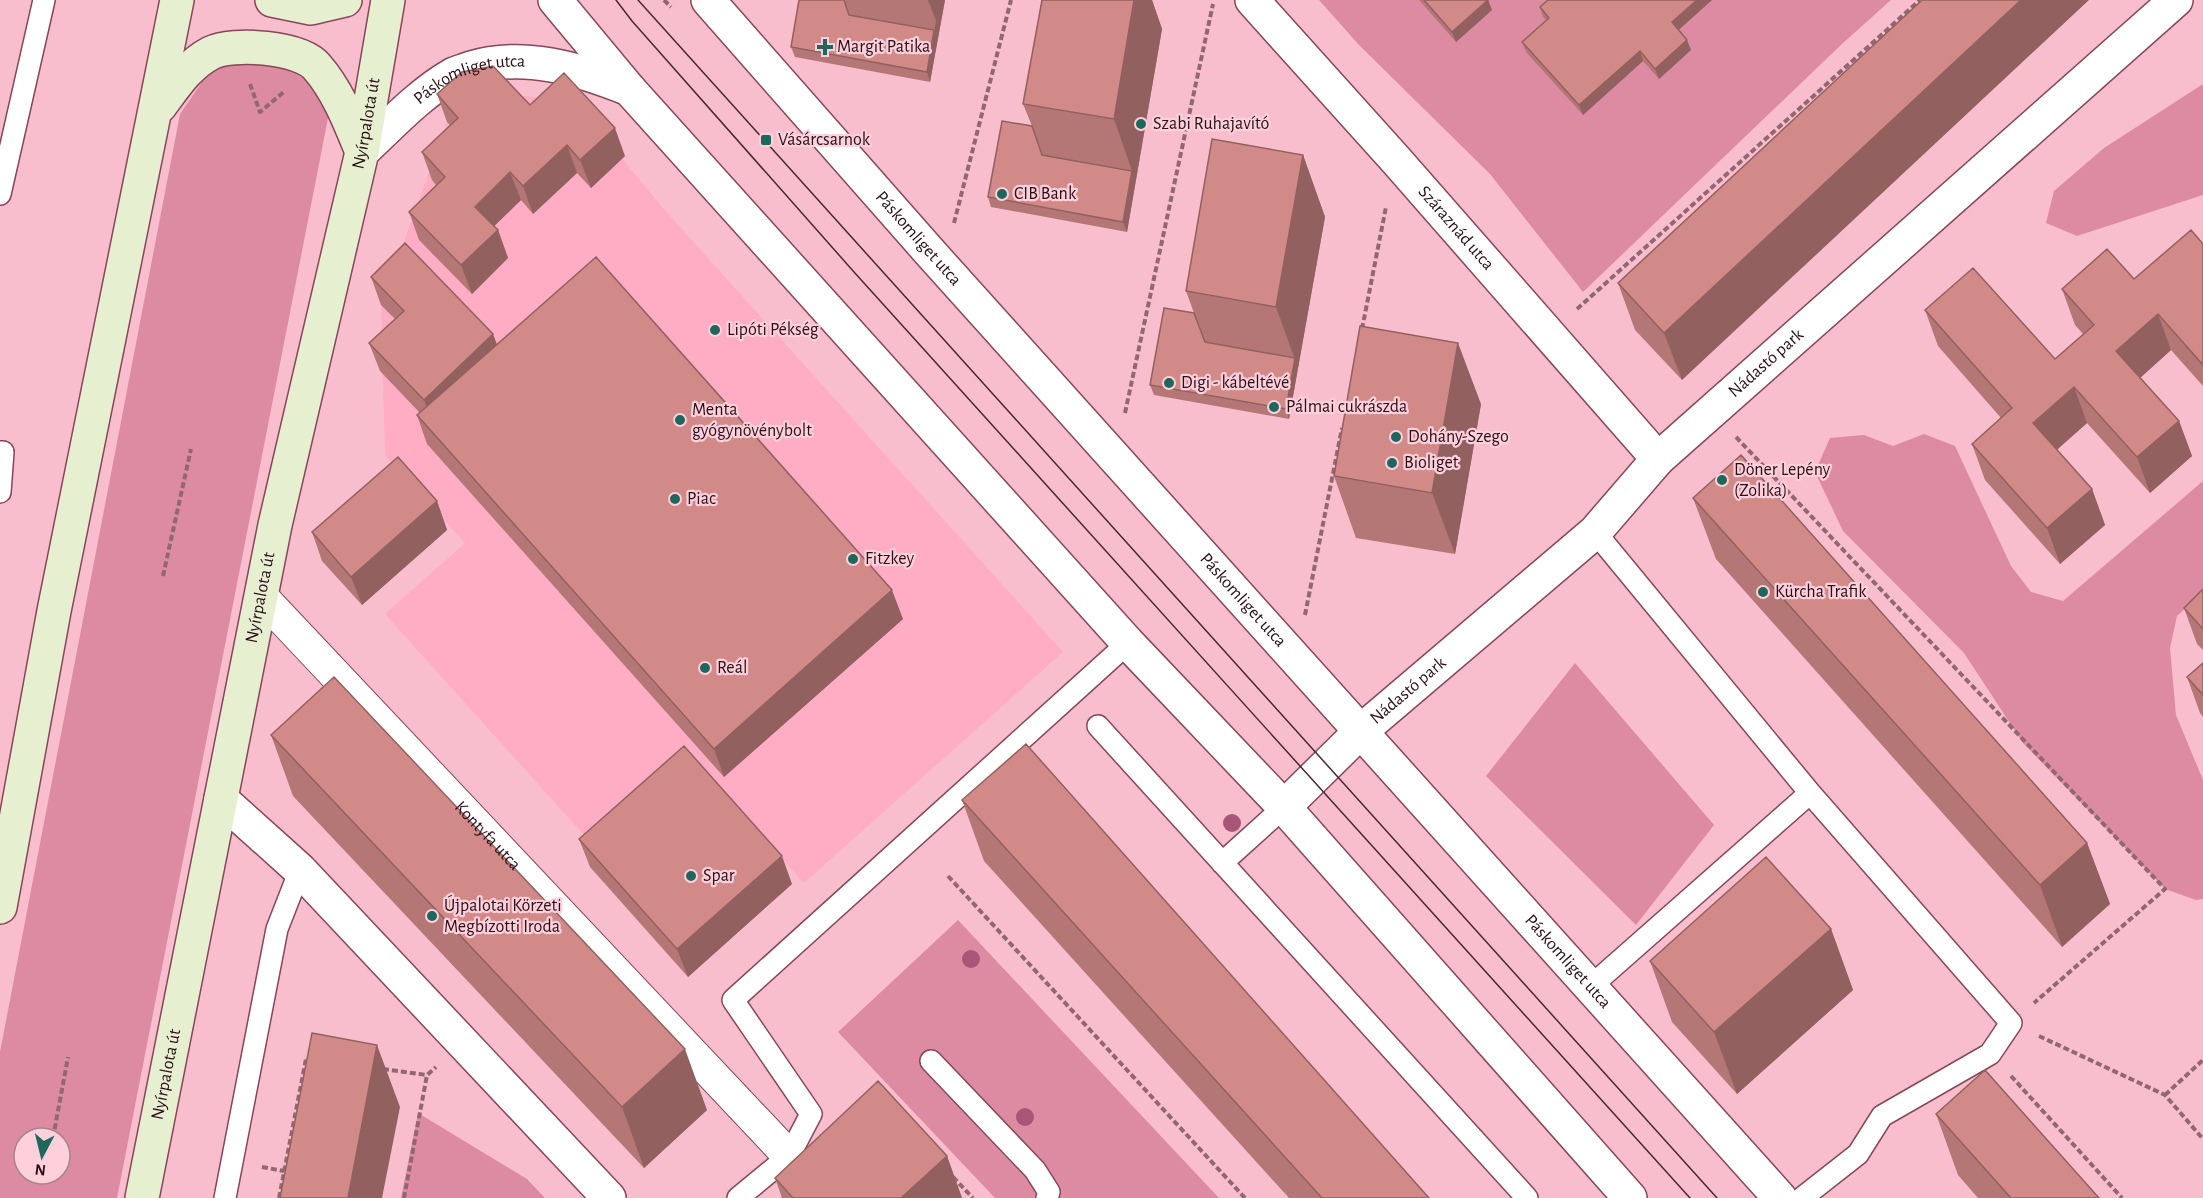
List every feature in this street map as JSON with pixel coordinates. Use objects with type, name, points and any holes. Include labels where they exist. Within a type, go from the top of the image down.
[{"type":"main road","points":[[0,907],[54,611],[177,0]]},
{"type":"main road","points":[[272,0],[311,8],[345,0]]},
{"type":"main road","name":"Nyírpalota út","points":[[142,1198],[275,525],[362,152],[388,0]]},
{"type":"main road","points":[[156,112],[190,67],[213,52],[238,48],[278,50],[302,56],[316,65],[343,106],[362,152]]},
{"type":"street","name":"Páskomliget utca","points":[[555,0],[629,89],[1128,643],[1284,807],[1630,1198]]},
{"type":"street","name":"Páskomliget utca","points":[[708,0],[927,249],[1780,1198]]},
{"type":"street","name":"Száraznád utca","points":[[1252,0],[1396,160],[1658,459]]},
{"type":"street","name":"Nádastó park","points":[[1284,807],[1361,731],[1594,532],[1658,459],[2176,0]]},
{"type":"street","name":"Páskomliget utca","points":[[362,152],[410,107],[455,74],[487,63],[523,61],[557,66],[592,74],[629,89]]},
{"type":"street","name":"Kontyfa utca","points":[[261,596],[789,1156]]},
{"type":"street","points":[[221,799],[300,870],[609,1198]]},
{"type":"lane","points":[[0,194],[44,0]]},
{"type":"lane","points":[[0,492],[2,452]]},
{"type":"lane","points":[[1594,532],[1810,793],[2011,1023],[1990,1054],[1882,1116],[1858,1154],[1802,1198]]},
{"type":"lane","points":[[738,1198],[789,1156],[811,1114],[733,1000],[1128,643]]},
{"type":"lane","points":[[1098,726],[1527,1198]]},
{"type":"lane","points":[[1590,987],[1810,793]]},
{"type":"lane","points":[[1222,863],[1284,807]]},
{"type":"lane","points":[[225,1198],[277,929],[300,870]]},
{"type":"lane","points":[[931,1061],[1035,1170],[1049,1192],[1047,1198]]},
{"type":"path","points":[[953,226],[1011,0]]},
{"type":"path","points":[[1124,418],[1214,0]]},
{"type":"path","points":[[1549,334],[1920,0]]},
{"type":"path","points":[[1361,335],[1396,160]]},
{"type":"path","points":[[1711,412],[2165,889],[2011,1023],[2165,1095],[2203,1139]]},
{"type":"path","points":[[1304,616],[1344,417]]},
{"type":"path","points":[[163,576],[191,449]]},
{"type":"path","points":[[948,876],[1245,1198]]},
{"type":"path","points":[[404,1198],[427,1075],[463,1043]]},
{"type":"path","points":[[1990,1054],[2121,1198]]},
{"type":"path","points":[[55,1126],[68,1057]]},
{"type":"path","points":[[279,1198],[306,1059],[317,1060]]},
{"type":"path","points":[[2165,1095],[2203,1060]]},
{"type":"path","points":[[372,1068],[427,1075]]},
{"type":"path","points":[[949,1173],[973,1198]]},
{"type":"shaded area","points":[[1319,0],[1891,0],[1843,43],[1583,292],[1490,174],[1359,45]]},
{"type":"shaded area","points":[[253,57],[285,62],[311,82],[329,113],[117,1198],[0,1198],[0,1052],[180,114],[209,72]]},
{"type":"shaded area","points":[[2203,84],[2203,195],[2077,236],[2046,223],[2054,191],[2104,148]]},
{"type":"shaded area","name":"Piac","points":[[504,94],[575,101],[662,207],[1063,652],[804,883],[690,757],[592,844],[385,614],[465,543],[385,455],[381,305],[447,122]]},
{"type":"shaded area","points":[[1924,434],[1955,446],[2011,566],[2031,592],[2063,601],[2203,481],[2203,592],[2177,616],[2170,648],[2176,715],[2203,780],[2203,899],[2196,900],[2165,889],[2023,743],[1964,653],[1843,531],[1815,472],[1830,438],[1864,435],[1893,446]]},
{"type":"shaded area","points":[[1575,663],[1714,825],[1636,925],[1486,776]]},
{"type":"shaded area","points":[[958,920],[1219,1198],[995,1198],[838,1032]]},
{"type":"shaded area","points":[[418,1113],[527,1179],[545,1198],[401,1198]]},
{"type":"building","points":[[799,0],[844,0],[849,15],[934,30],[927,72],[791,47]]},
{"type":"building","points":[[1042,0],[1134,0],[1114,119],[1023,104]]},
{"type":"building","points":[[1424,0],[1488,0],[1452,32]]},
{"type":"building","points":[[1548,0],[1697,0],[1672,22],[1687,40],[1655,69],[1640,51],[1579,105],[1522,42],[1549,18],[1540,7]]},
{"type":"building","points":[[1922,0],[2021,0],[1664,333],[1618,283]]},
{"type":"building","points":[[493,66],[530,105],[564,73],[615,128],[580,160],[567,145],[523,186],[510,172],[475,207],[498,230],[461,265],[409,212],[445,177],[422,152],[458,118],[437,94],[462,72]]},
{"type":"building","points":[[1002,121],[1032,126],[1042,155],[1132,171],[1123,222],[988,197]]},
{"type":"building","points":[[1212,139],[1303,155],[1276,307],[1186,291]]},
{"type":"building","points":[[2191,230],[2203,244],[2203,365],[2158,314],[2116,351],[2179,421],[2137,457],[2074,387],[2033,423],[2092,489],[2047,528],[1972,444],[2012,408],[1925,310],[1973,268],[2055,359],[2094,325],[2062,289],[2107,249],[2134,279]]},
{"type":"building","points":[[405,243],[493,334],[424,400],[369,343],[404,311],[371,277]]},
{"type":"building","points":[[596,257],[892,590],[714,749],[417,415]]},
{"type":"building","points":[[1164,308],[1194,313],[1205,342],[1295,358],[1286,409],[1150,385]]},
{"type":"building","points":[[1360,326],[1458,343],[1432,493],[1334,476]]},
{"type":"building","points":[[1741,455],[2087,843],[2040,885],[1693,498]]},
{"type":"building","points":[[398,457],[437,501],[351,577],[312,532]]},
{"type":"building","points":[[2203,589],[2203,629],[2184,608]]},
{"type":"building","points":[[2203,663],[2203,695],[2187,677]]},
{"type":"building","points":[[334,677],[685,1049],[622,1107],[271,735]]},
{"type":"building","points":[[1026,744],[1429,1198],[1322,1198],[962,800]]},
{"type":"building","name":"Spar","points":[[684,746],[782,856],[677,949],[579,839]]},
{"type":"building","points":[[1766,857],[1831,929],[1714,1032],[1650,961]]},
{"type":"building","points":[[312,1033],[377,1045],[348,1198],[280,1198]]},
{"type":"building","points":[[1985,1070],[2099,1198],[2011,1198],[1936,1114]]},
{"type":"building","points":[[878,1081],[947,1156],[901,1198],[793,1198],[775,1178]]},
{"type":"tram line","points":[[616,0],[854,272],[1690,1198]]},
{"type":"tram line","points":[[638,0],[1717,1198]]},
{"type":"place","name":"Margit Patika","points":[[825,47]]},
{"type":"place","name":"Szabi Ruhajavító","points":[[1141,124]]},
{"type":"place","name":"Vásárcsarnok","points":[[766,140]]},
{"type":"place","name":"CIB Bank","points":[[1002,194]]},
{"type":"place","name":"Lipóti Pékség","points":[[715,330]]},
{"type":"place","name":"Digi - kábeltévé","points":[[1169,383]]},
{"type":"place","name":"Pálmai cukrászda","points":[[1274,407]]},
{"type":"place","name":"Menta gyógynövénybolt","points":[[680,420]]},
{"type":"place","name":"Dohány-Szego","points":[[1396,437]]},
{"type":"place","name":"Bioliget","points":[[1392,463]]},
{"type":"place","name":"Döner Lepény (Zolika)","points":[[1722,480]]},
{"type":"place","name":"Piac","points":[[675,499]]},
{"type":"place","name":"Fitzkey","points":[[853,559]]},
{"type":"place","name":"Kürcha Trafik","points":[[1763,592]]},
{"type":"place","name":"Reál","points":[[705,668]]},
{"type":"place","name":"Spar","points":[[691,876]]},
{"type":"place","name":"Újpalotai Körzeti Megbízotti Iroda","points":[[432,916]]}]
